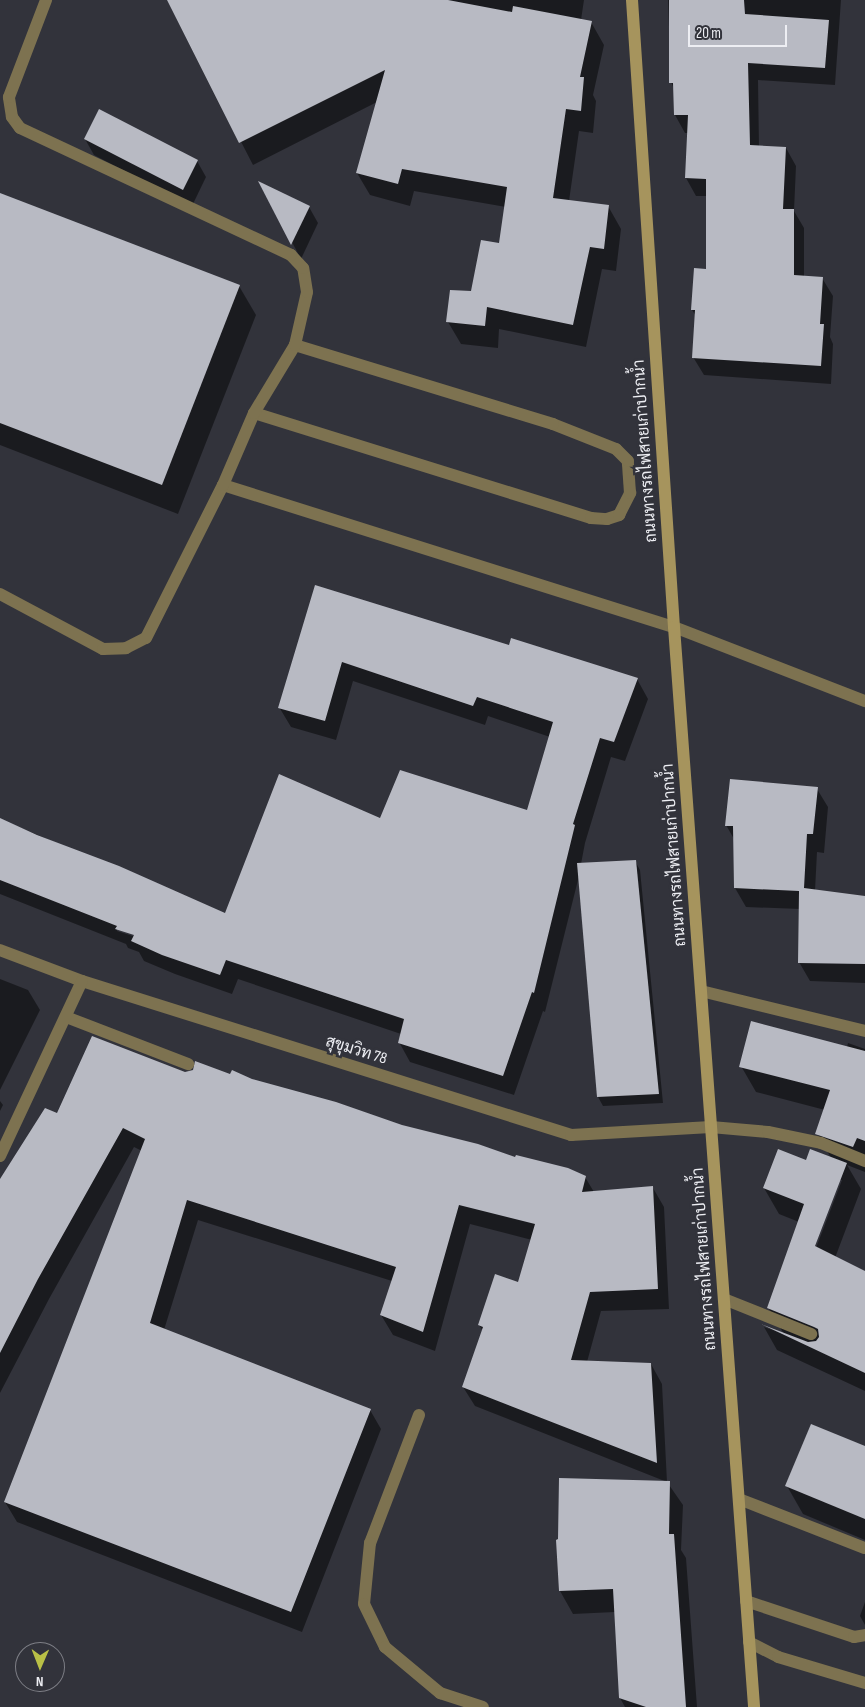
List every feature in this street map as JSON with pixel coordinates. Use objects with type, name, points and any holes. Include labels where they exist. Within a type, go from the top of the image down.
[{"type":"main road","name":"ถนนทางรถไฟสายเก่าปากน้ำ","points":[[632,0],[674,627],[754,1707]]},
{"type":"street","points":[[0,594],[103,649],[126,648],[146,638],[222,485],[254,413],[295,345],[307,292],[303,268],[291,255],[20,128],[12,117],[9,97],[46,0]]},
{"type":"street","points":[[254,413],[591,518],[607,519],[619,515],[630,492],[629,469],[628,461],[616,449],[553,424],[295,345]]},
{"type":"street","points":[[222,485],[674,627],[865,702]]},
{"type":"street","name":"สุขุมวิท 78","points":[[0,950],[82,982],[571,1135],[711,1127],[768,1132],[821,1143],[865,1161]]},
{"type":"street","points":[[0,1156],[82,982]]},
{"type":"street","points":[[701,991],[865,1031]]},
{"type":"street","points":[[66,1017],[188,1064]]},
{"type":"street","points":[[724,1299],[811,1334]]},
{"type":"street","points":[[419,1415],[370,1543],[364,1604],[385,1647],[440,1692],[483,1707]]},
{"type":"street","points":[[739,1499],[865,1548]]},
{"type":"street","points":[[746,1601],[854,1637],[865,1635]]},
{"type":"street","points":[[749,1642],[778,1657],[865,1683]]},
{"type":"building","points":[[167,0],[448,0],[512,12],[513,6],[592,21],[580,77],[584,77],[581,111],[566,109],[553,198],[609,205],[604,249],[590,247],[573,325],[487,307],[485,326],[446,322],[450,290],[471,291],[481,240],[499,243],[507,187],[402,169],[398,184],[356,173],[385,70],[239,143]]},
{"type":"building","points":[[669,0],[744,0],[745,14],[829,20],[825,68],[748,63],[750,145],[786,147],[783,209],[794,209],[794,275],[823,277],[820,324],[824,324],[821,366],[692,358],[695,310],[691,310],[694,268],[706,269],[706,179],[685,178],[688,115],[674,115],[673,83],[669,83]]},
{"type":"building","points":[[99,109],[198,160],[183,190],[84,139]]},
{"type":"building","points":[[258,181],[310,206],[291,245]]},
{"type":"building","points":[[0,193],[240,285],[162,485],[0,423]]},
{"type":"building","points":[[315,585],[509,645],[511,638],[638,678],[614,742],[600,738],[573,824],[575,825],[534,993],[532,992],[503,1076],[398,1043],[404,1019],[226,960],[220,975],[162,955],[131,941],[134,935],[115,929],[117,926],[0,880],[0,818],[37,835],[119,866],[225,913],[279,774],[380,818],[400,770],[527,810],[553,722],[477,697],[473,706],[342,662],[325,721],[278,708]]},
{"type":"building","points":[[730,779],[818,787],[813,834],[807,834],[804,888],[865,896],[865,964],[798,963],[799,891],[734,888],[733,826],[725,826]]},
{"type":"building","points":[[636,860],[659,1094],[597,1097],[577,863]]},
{"type":"building","points":[[751,1021],[865,1051],[865,1141],[857,1138],[853,1147],[815,1134],[830,1090],[739,1067]]},
{"type":"building","points":[[92,1036],[185,1072],[193,1070],[195,1061],[230,1074],[232,1070],[252,1079],[336,1102],[402,1125],[478,1144],[515,1157],[516,1155],[568,1168],[586,1176],[582,1192],[653,1186],[658,1289],[590,1292],[571,1360],[651,1363],[657,1463],[462,1387],[483,1327],[478,1325],[495,1274],[518,1282],[535,1224],[459,1205],[423,1332],[380,1315],[396,1267],[187,1200],[150,1323],[371,1409],[291,1612],[4,1502],[145,1139],[123,1128],[38,1279],[0,1353],[0,1179],[45,1108],[57,1113]]},
{"type":"building","points":[[778,1149],[806,1160],[810,1149],[847,1163],[815,1246],[865,1271],[865,1373],[761,1324],[808,1342],[816,1341],[819,1337],[818,1329],[767,1308],[804,1204],[763,1188]]},
{"type":"building","points":[[811,1424],[865,1446],[865,1519],[785,1486]]},
{"type":"building","points":[[559,1478],[670,1481],[669,1534],[674,1534],[686,1707],[646,1707],[619,1698],[613,1589],[559,1591],[556,1540],[558,1539]]}]
